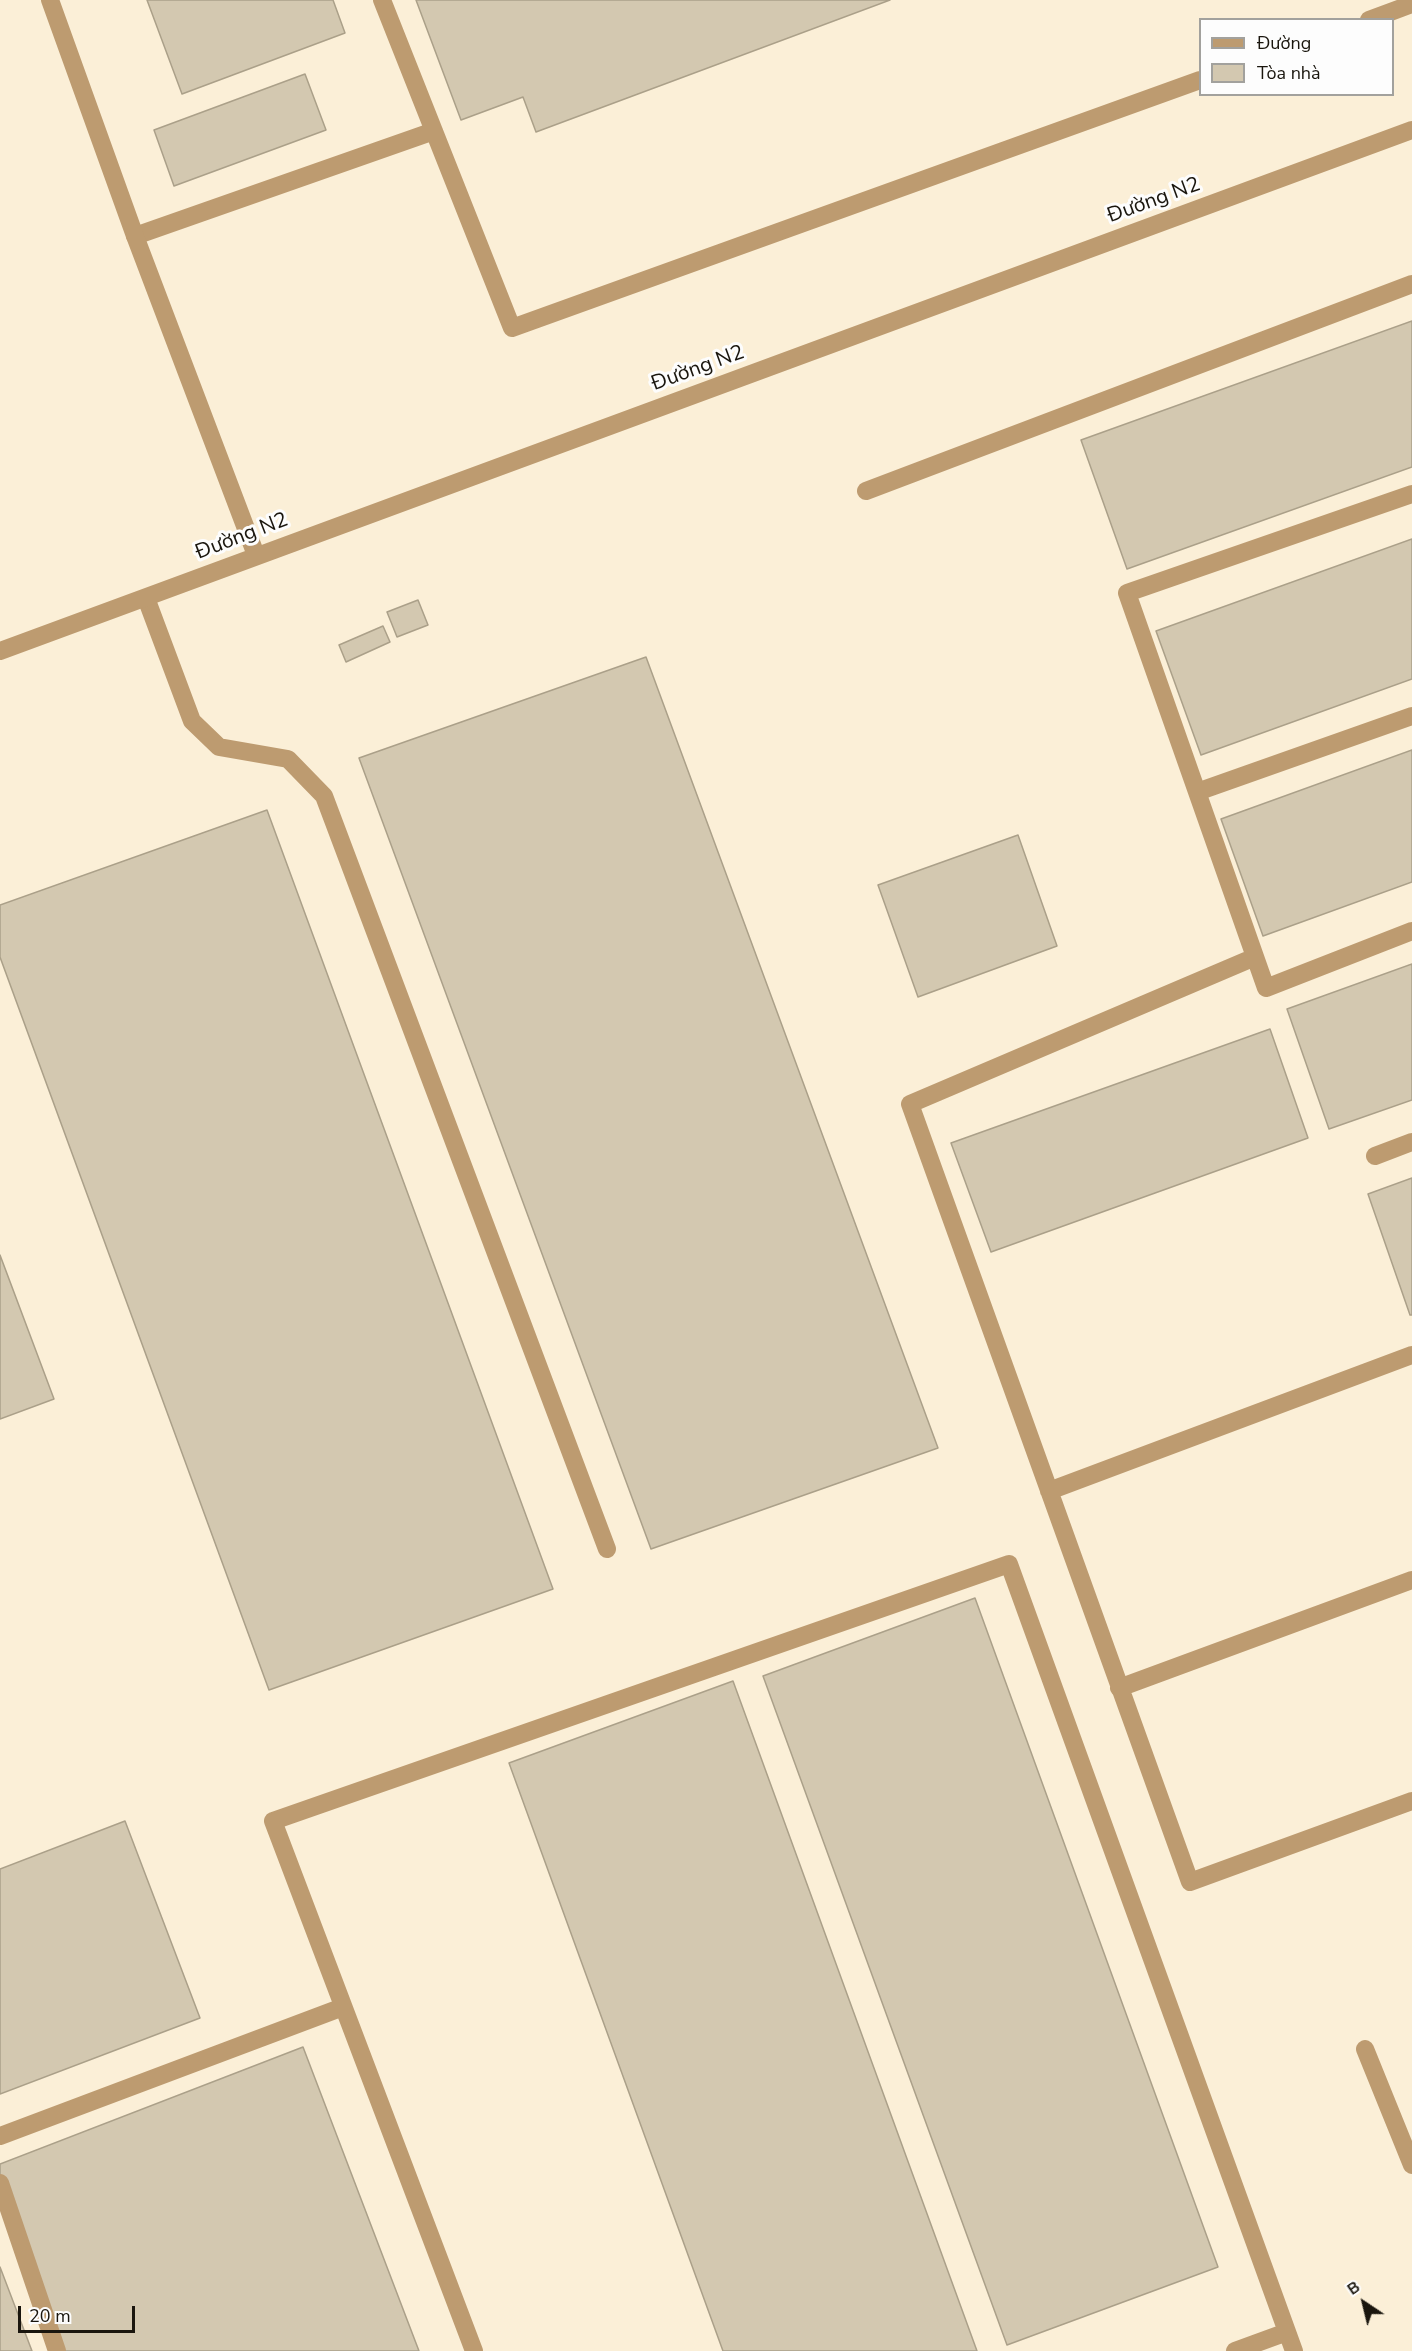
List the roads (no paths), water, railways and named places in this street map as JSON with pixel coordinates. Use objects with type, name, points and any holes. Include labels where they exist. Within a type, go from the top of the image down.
[{"type":"street","points":[[50,0],[135,236],[256,555]]},
{"type":"street","points":[[382,0],[512,328],[1199,80]]},
{"type":"street","points":[[1374,18],[1412,4]]},
{"type":"street","name":"Đường N2","points":[[0,651],[1412,129]]},
{"type":"street","points":[[135,236],[434,131]]},
{"type":"street","points":[[866,491],[1412,284]]},
{"type":"street","points":[[1412,494],[1127,593],[1266,988],[1412,931]]},
{"type":"street","points":[[146,598],[192,721],[219,747],[288,759],[324,796],[607,1549]]},
{"type":"street","points":[[1197,792],[1412,716]]},
{"type":"street","points":[[1255,957],[910,1104],[1190,1882],[1412,1802]]},
{"type":"street","points":[[1375,1156],[1412,1142]]},
{"type":"street","points":[[1049,1491],[1412,1355]]},
{"type":"street","points":[[474,2351],[273,1821],[1009,1564],[1294,2351]]},
{"type":"street","points":[[1119,1688],[1412,1580]]},
{"type":"street","points":[[0,2136],[344,2007]]},
{"type":"street","points":[[1365,2049],[1412,2165]]},
{"type":"street","points":[[0,2183],[57,2351]]},
{"type":"street","points":[[1235,2351],[1287,2332]]}]
